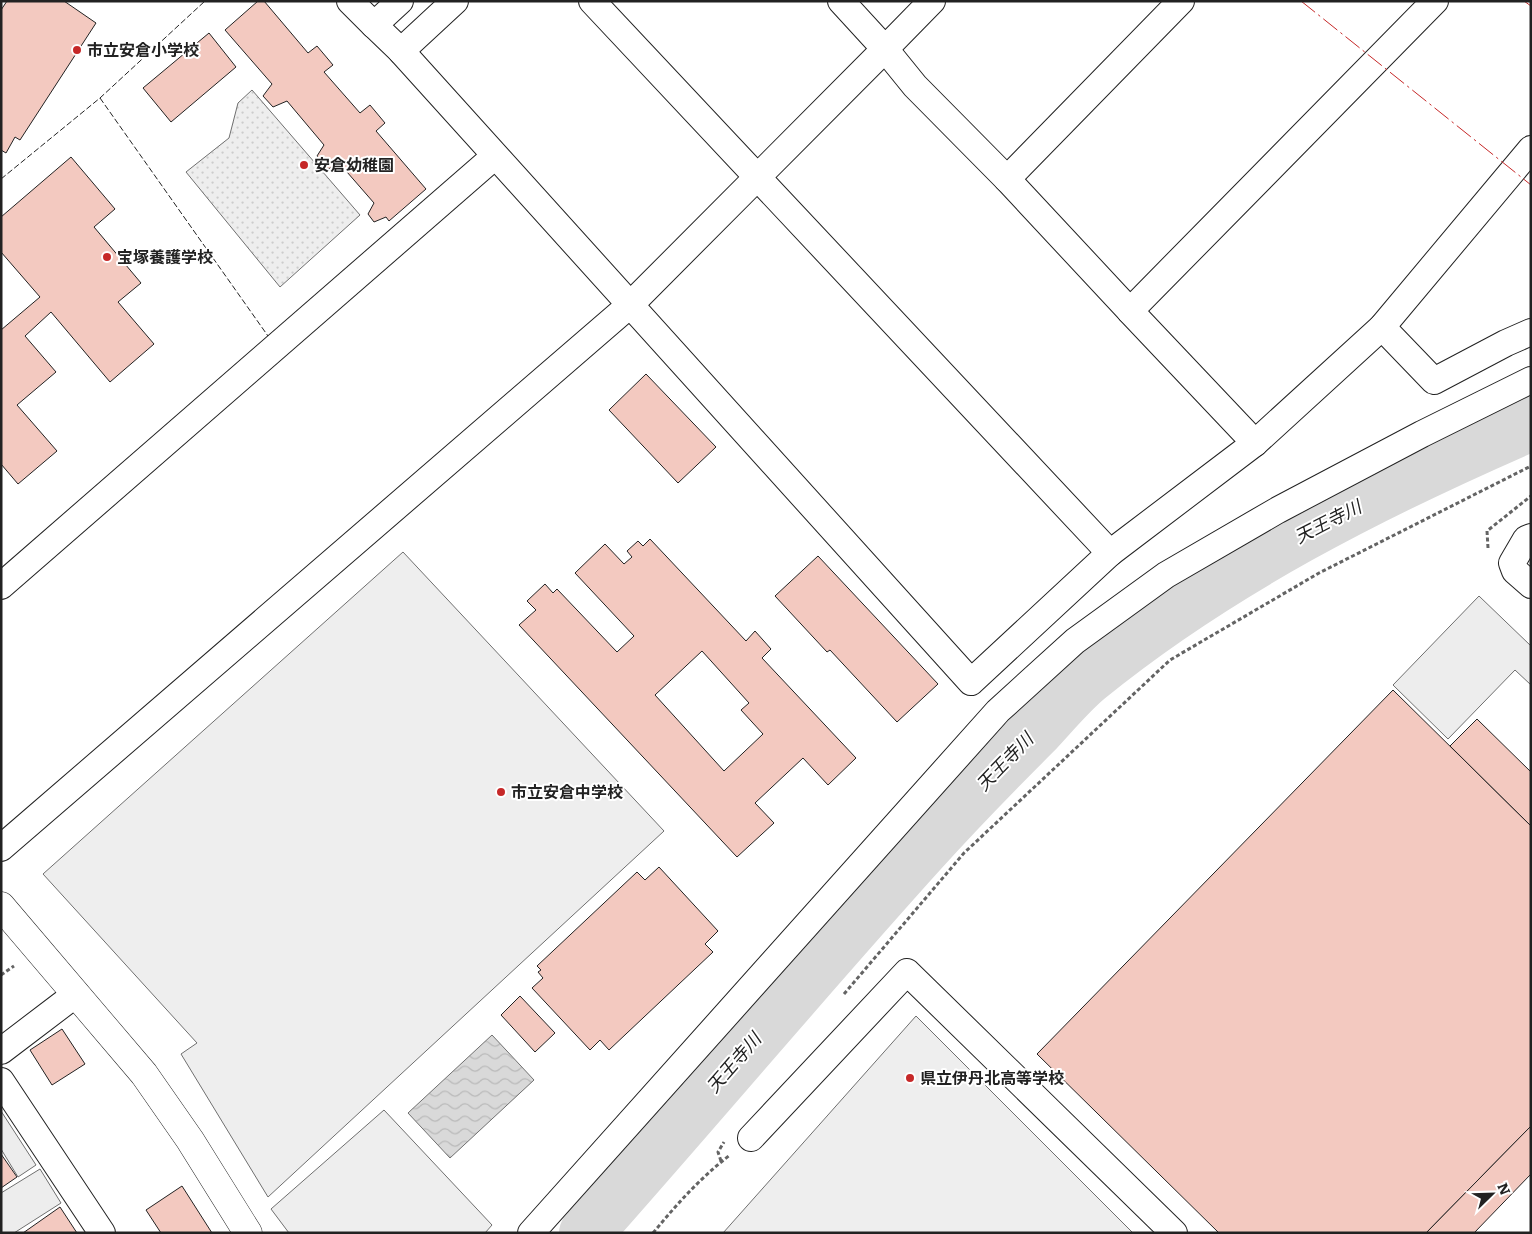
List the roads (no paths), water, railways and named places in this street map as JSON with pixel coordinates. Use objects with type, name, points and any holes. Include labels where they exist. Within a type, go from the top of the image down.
[{"type":"street","points":[[350,1],[401,51],[971,682],[1110,553],[1255,443],[1382,327],[1531,149]]},
{"type":"street","points":[[374,25],[400,1]]},
{"type":"street","points":[[401,51],[455,1]]},
{"type":"street","points":[[592,1],[1110,553]]},
{"type":"street","points":[[841,1],[885,49],[915,86],[1008,178],[1255,443]]},
{"type":"street","points":[[1,848],[631,304],[932,1]]},
{"type":"street","points":[[1008,178],[1181,1]]},
{"type":"street","points":[[1130,311],[1434,1]]},
{"type":"street","points":[[1,586],[495,156]]},
{"type":"street","points":[[1382,327],[1434,381],[1531,332]]},
{"type":"street","points":[[531,1233],[998,712],[1075,641],[1166,575],[1278,510],[1422,434],[1531,380]]},
{"type":"street","points":[[1531,537],[1526,539],[1512,562],[1515,571],[1531,585]]},
{"type":"street","points":[[1,906],[144,1074],[190,1140],[248,1233]]},
{"type":"street","points":[[739,1138],[907,972],[1174,1233]]},
{"type":"street","points":[[1,1051],[76,994]]},
{"type":"street","points":[[1,1081],[102,1233]]},
{"type":"water","points":[[492,1035],[534,1080],[450,1158],[408,1113]]},
{"type":"waterway","name":"天王寺川","points":[[586,1233],[920,852],[1087,678],[1190,602],[1300,536],[1414,477],[1531,424]]},
{"type":"place","name":"市立安倉小学校","points":[[77,50]]},
{"type":"place","name":"安倉幼稚園","points":[[304,165]]},
{"type":"place","name":"宝塚養護学校","points":[[107,257]]},
{"type":"place","name":"市立安倉中学校","points":[[501,792]]},
{"type":"place","name":"県立伊丹北高等学校","points":[[910,1078]]}]
